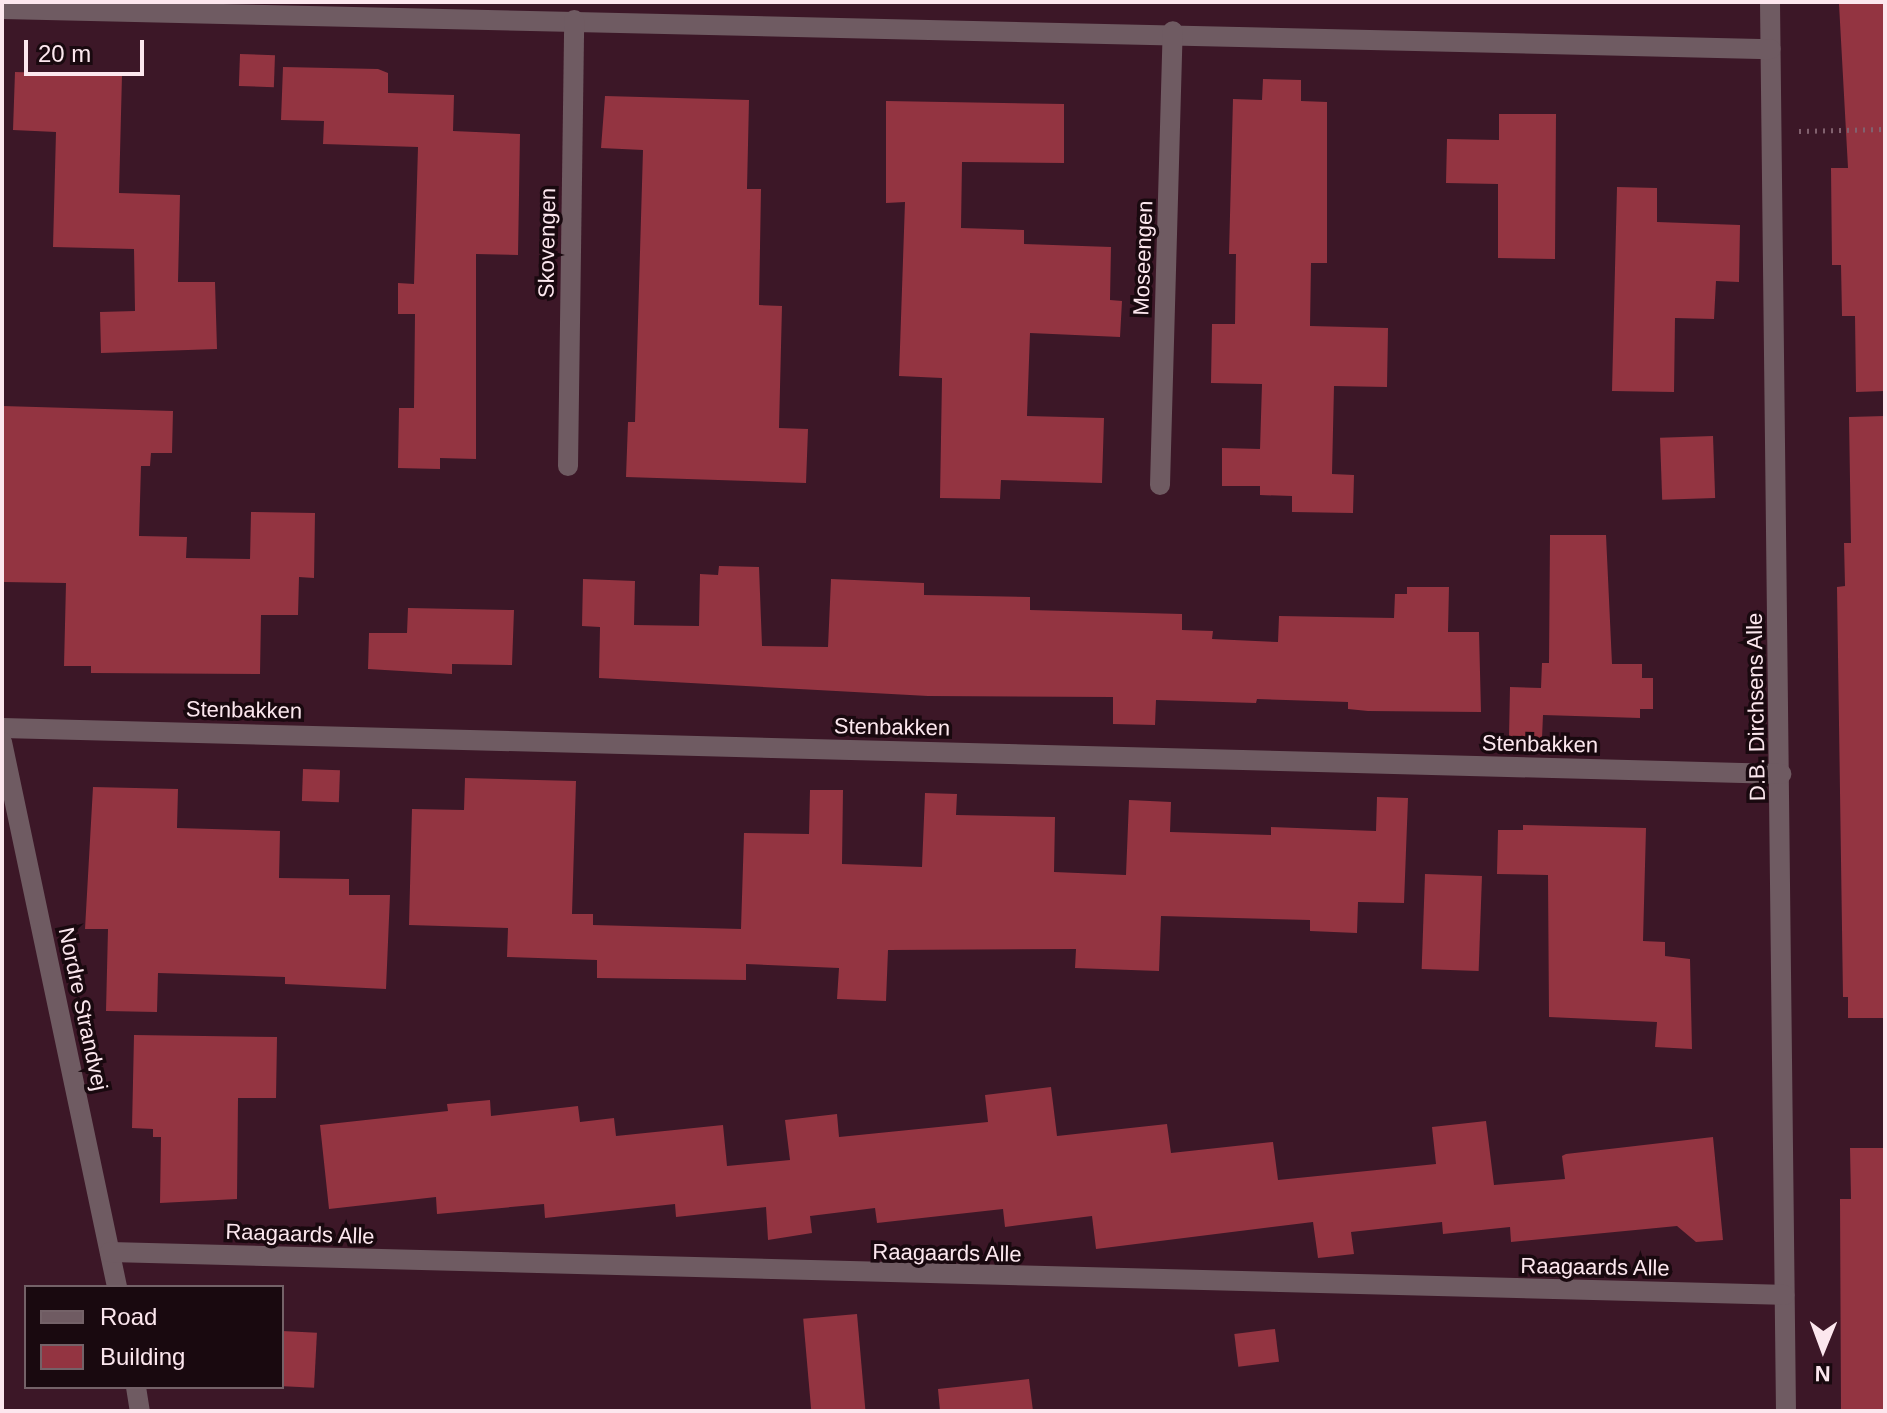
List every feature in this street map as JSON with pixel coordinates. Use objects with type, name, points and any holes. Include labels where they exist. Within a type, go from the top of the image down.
[{"type":"street","name":"D.B. Dirchsens Alle","points":[[1770,2],[1774,131],[1786,1411]]},
{"type":"street","points":[[2,9],[1173,31],[1771,49]]},
{"type":"street","name":"Skovengen","points":[[568,466],[574,20]]},
{"type":"street","name":"Moseengen","points":[[1160,485],[1173,31]]},
{"type":"street","name":"Stenbakken","points":[[2,728],[1781,774]]},
{"type":"street","name":"Nordre Strandvej","points":[[2,742],[117,1285]]},
{"type":"street","name":"Raagaards Alle","points":[[110,1252],[1784,1295]]},
{"type":"street","points":[[136,1389],[140,1411]]},
{"type":"path","points":[[1774,131],[1885,129]]},
{"type":"building","points":[[1885,2],[1885,391],[1856,392],[1855,316],[1842,316],[1841,265],[1832,265],[1831,168],[1848,168],[1839,4]]},
{"type":"building","points":[[240,54],[275,55],[274,87],[239,86]]},
{"type":"building","points":[[283,67],[378,69],[388,73],[388,93],[454,95],[453,131],[520,134],[518,255],[476,254],[476,459],[440,458],[440,469],[398,468],[399,408],[414,408],[415,314],[398,314],[398,283],[414,284],[418,147],[323,144],[324,121],[281,120]]},
{"type":"building","points":[[15,72],[122,75],[119,193],[180,195],[178,282],[215,282],[217,349],[101,353],[100,312],[135,311],[134,249],[53,247],[56,132],[13,130]]},
{"type":"building","points":[[1263,79],[1301,80],[1301,101],[1327,102],[1327,263],[1311,263],[1310,326],[1388,328],[1387,387],[1334,386],[1332,474],[1354,475],[1353,513],[1292,512],[1292,496],[1260,495],[1260,486],[1222,486],[1222,448],[1260,449],[1262,384],[1211,383],[1212,324],[1235,324],[1236,254],[1229,254],[1233,99],[1262,100]]},
{"type":"building","points":[[605,96],[749,100],[747,189],[761,189],[759,305],[782,306],[779,428],[808,429],[806,483],[626,477],[628,422],[635,422],[643,150],[601,148]]},
{"type":"building","points":[[886,101],[1064,104],[1064,163],[962,162],[961,228],[1024,230],[1024,244],[1111,247],[1110,300],[1122,301],[1120,337],[1030,333],[1027,416],[1104,418],[1102,483],[1001,480],[1000,499],[940,498],[942,378],[899,376],[905,202],[886,203]]},
{"type":"building","points":[[1499,114],[1556,114],[1555,259],[1498,258],[1498,184],[1446,183],[1447,139],[1499,140]]},
{"type":"building","points":[[1617,187],[1657,188],[1657,222],[1740,225],[1739,282],[1716,281],[1714,319],[1675,318],[1674,392],[1612,391]]},
{"type":"building","points":[[2,406],[173,411],[172,453],[151,453],[150,466],[141,466],[139,536],[187,537],[186,558],[250,559],[251,512],[315,513],[314,578],[299,577],[298,615],[261,615],[260,674],[91,673],[91,666],[64,666],[66,583],[3,582]]},
{"type":"building","points":[[1885,416],[1885,1018],[1848,1018],[1848,997],[1843,997],[1837,587],[1845,586],[1844,543],[1851,543],[1849,417]]},
{"type":"building","points":[[1713,436],[1715,498],[1662,500],[1660,438]]},
{"type":"building","points":[[1550,535],[1606,535],[1612,664],[1642,664],[1642,678],[1653,678],[1653,709],[1640,709],[1640,718],[1543,715],[1542,738],[1509,737],[1510,687],[1541,688],[1542,663],[1549,663]]},
{"type":"building","points":[[719,566],[759,567],[762,646],[828,647],[831,579],[924,583],[924,595],[1030,597],[1030,610],[1182,614],[1182,630],[1213,631],[1212,639],[1278,642],[1279,616],[1394,618],[1395,594],[1407,594],[1407,587],[1449,587],[1448,632],[1479,632],[1481,712],[1368,711],[1348,709],[1348,702],[1156,700],[1155,725],[1113,724],[1113,697],[928,696],[599,678],[600,627],[582,626],[583,579],[635,581],[634,625],[699,626],[700,574],[718,575]]},
{"type":"building","points":[[408,608],[514,610],[512,665],[452,664],[452,674],[368,669],[369,633],[407,633]]},
{"type":"building","points":[[303,769],[340,770],[339,802],[302,801]]},
{"type":"building","points":[[465,778],[576,781],[572,914],[593,914],[593,925],[741,929],[744,833],[809,834],[810,790],[843,790],[842,864],[922,867],[925,793],[957,794],[956,815],[1055,817],[1054,872],[1126,875],[1129,800],[1171,802],[1170,832],[1271,835],[1271,827],[1376,831],[1377,797],[1408,798],[1404,903],[1358,902],[1357,933],[1310,931],[1310,920],[1161,916],[1159,971],[1075,968],[1076,949],[888,950],[886,1001],[837,999],[839,968],[746,964],[746,980],[597,978],[597,960],[507,957],[508,928],[409,925],[412,809],[464,810]]},
{"type":"building","points":[[93,787],[178,789],[177,828],[280,831],[279,878],[349,879],[349,895],[390,895],[386,989],[285,984],[285,977],[158,973],[157,1012],[106,1011],[108,929],[85,929]]},
{"type":"building","points":[[1523,825],[1646,828],[1643,941],[1665,942],[1665,956],[1690,959],[1692,1049],[1655,1047],[1657,1022],[1549,1017],[1548,875],[1497,874],[1498,830],[1523,830]]},
{"type":"building","points":[[1425,874],[1482,876],[1479,971],[1422,969]]},
{"type":"building","points":[[134,1035],[277,1037],[276,1098],[238,1098],[237,1199],[160,1203],[161,1137],[153,1137],[153,1129],[132,1128]]},
{"type":"building","points":[[1051,1087],[1057,1136],[1167,1124],[1171,1153],[1273,1142],[1278,1180],[1436,1164],[1432,1127],[1486,1121],[1494,1185],[1565,1179],[1562,1156],[1566,1154],[1713,1137],[1723,1240],[1696,1242],[1677,1226],[1511,1242],[1510,1227],[1443,1234],[1442,1222],[1351,1232],[1354,1254],[1318,1258],[1313,1222],[1096,1249],[1092,1216],[1005,1227],[1003,1209],[877,1223],[875,1208],[810,1216],[812,1233],[768,1240],[766,1207],[676,1217],[675,1204],[545,1218],[544,1204],[437,1214],[436,1197],[329,1209],[320,1125],[448,1111],[447,1104],[490,1100],[491,1116],[578,1106],[580,1122],[614,1118],[616,1136],[723,1125],[727,1166],[790,1160],[785,1120],[837,1114],[839,1137],[988,1122],[985,1095]]},
{"type":"building","points":[[1850,1148],[1885,1148],[1885,1411],[1841,1411],[1840,1199],[1851,1199]]},
{"type":"building","points":[[857,1314],[865,1411],[811,1411],[803,1319]]},
{"type":"building","points":[[1275,1329],[1279,1362],[1238,1367],[1234,1334]]},
{"type":"building","points":[[284,1331],[317,1333],[314,1388],[284,1386]]},
{"type":"building","points":[[1029,1379],[1033,1411],[940,1411],[938,1389]]}]
